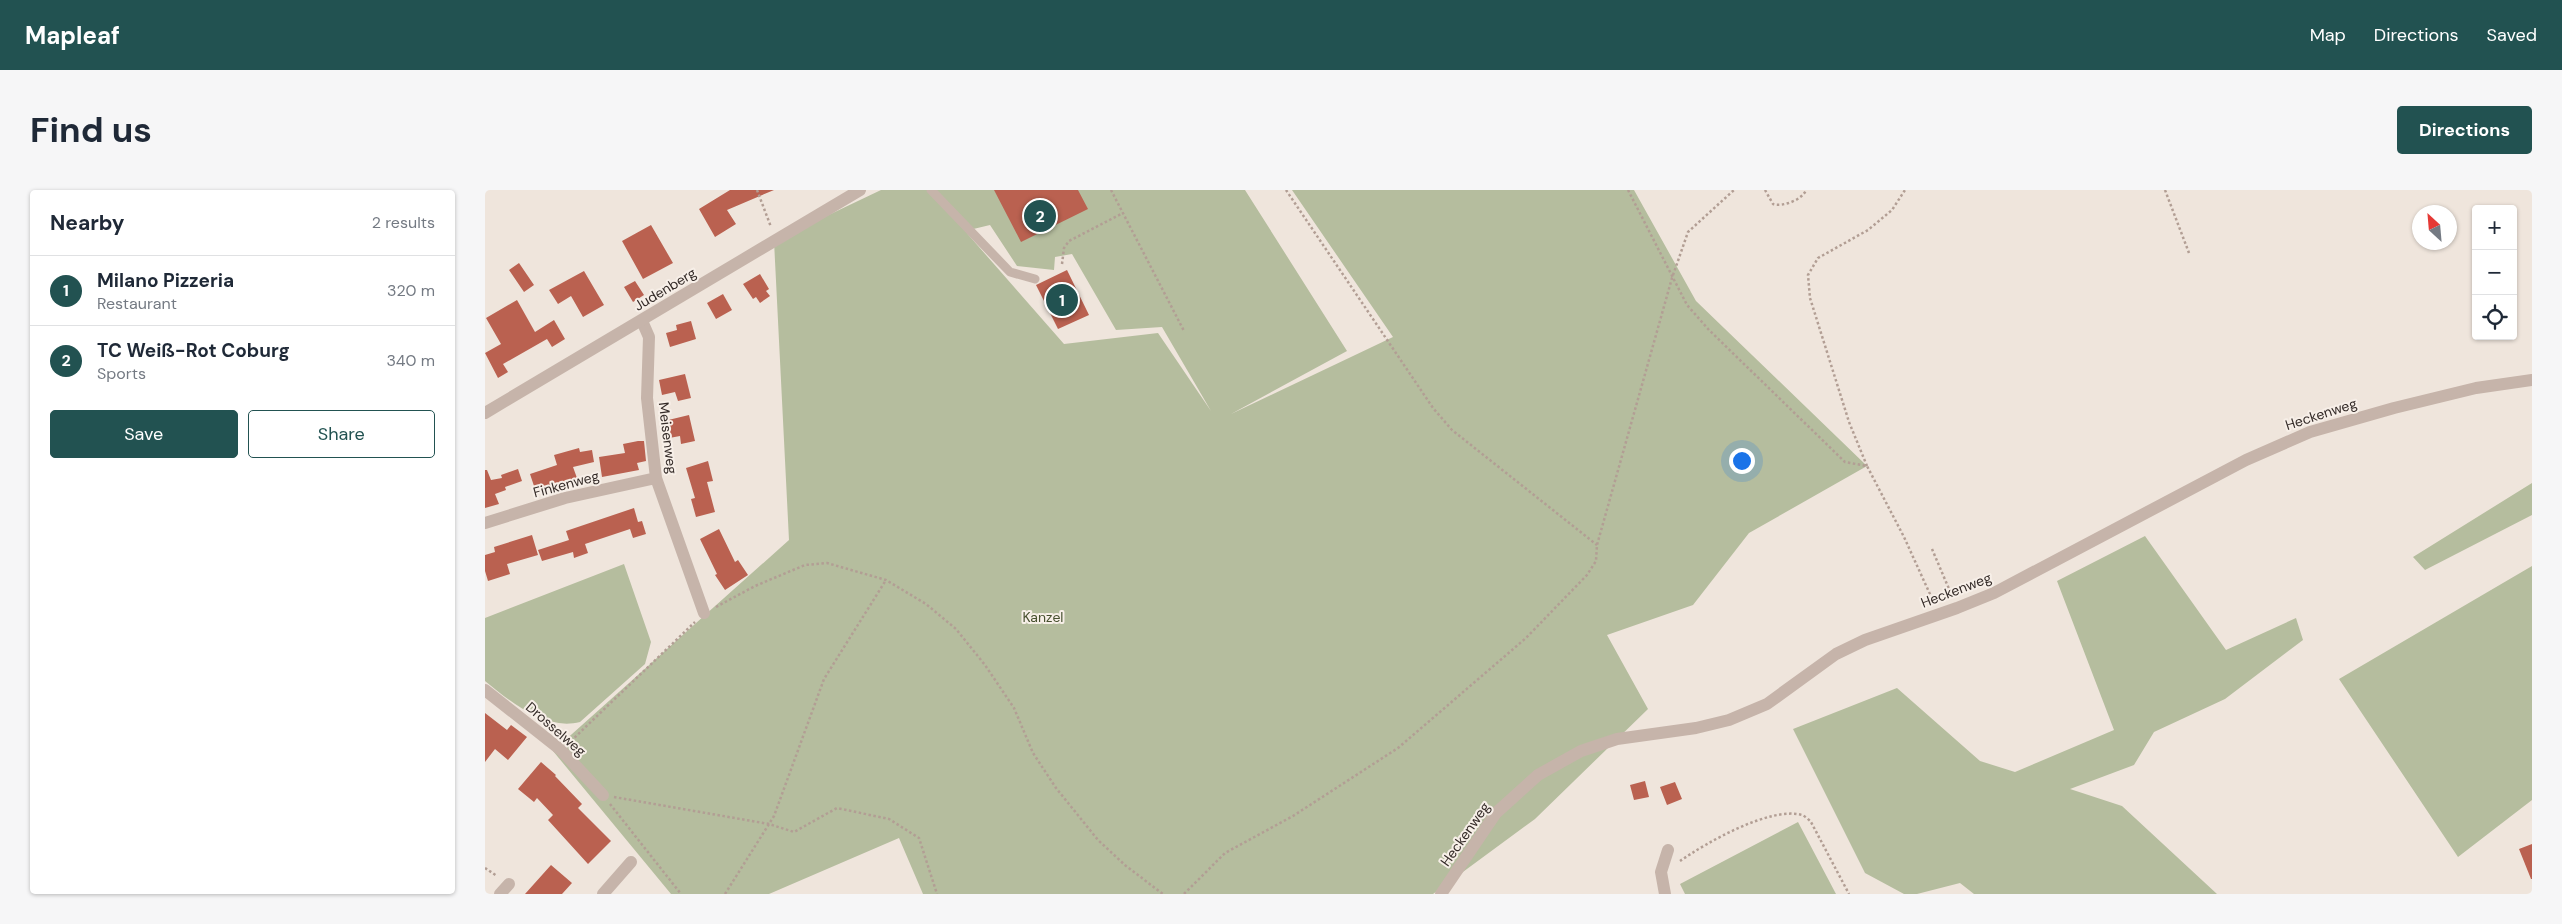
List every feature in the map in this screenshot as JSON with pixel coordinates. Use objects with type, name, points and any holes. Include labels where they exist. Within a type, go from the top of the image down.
[{"type":"street","name":"Judenberg","points":[[485,413],[860,190]]},
{"type":"street","name":"Meisenweg","points":[[642,321],[649,337],[647,398],[656,478],[704,613]]},
{"type":"street","name":"Heckenweg","points":[[1441,894],[1496,813],[1523,786],[1572,756],[1617,739],[1695,728],[1729,720],[1767,704],[1836,654],[1865,640],[1994,593],[2246,460],[2309,432],[2393,408],[2467,390],[2532,380]]},
{"type":"street","name":"Finkenweg","points":[[485,523],[565,498],[656,478]]},
{"type":"street","name":"Drosselweg","points":[[485,690],[561,750],[603,795]]},
{"type":"street","points":[[1665,894],[1661,872],[1668,850]]},
{"type":"street","points":[[603,894],[631,862]]},
{"type":"street","points":[[500,894],[509,884]]},
{"type":"lane","points":[[931,190],[1010,272],[1035,279]]},
{"type":"path","points":[[757,190],[776,240]]},
{"type":"path","points":[[1111,190],[1184,332]]},
{"type":"path","points":[[1286,190],[1433,408],[1452,430],[1597,544]]},
{"type":"path","points":[[1628,190],[1687,305],[1709,330],[1845,462],[1867,466]]},
{"type":"path","points":[[1184,894],[1225,853],[1293,816],[1398,748],[1533,631],[1587,575],[1596,561],[1597,544],[1672,278],[1688,232],[1734,190]]},
{"type":"path","points":[[1765,190],[1773,204],[1779,205],[1800,198],[1806,190]]},
{"type":"path","points":[[1905,190],[1891,210],[1868,230],[1818,258],[1808,276],[1810,298],[1849,422],[1867,466],[1904,537],[1939,613]]},
{"type":"path","points":[[2165,190],[2189,253]]},
{"type":"path","points":[[1063,264],[1064,248],[1069,241],[1123,214]]},
{"type":"path","points":[[1932,549],[1957,608]]},
{"type":"path","points":[[561,750],[704,613],[755,586],[805,566],[827,563],[886,580],[926,604],[956,628],[1014,708],[1033,753],[1056,788],[1098,840],[1126,866],[1163,894]]},
{"type":"path","points":[[725,894],[774,816],[824,679],[886,580]]},
{"type":"path","points":[[603,795],[769,824],[794,832],[837,808],[889,819],[919,838],[937,894]]},
{"type":"path","points":[[603,795],[681,894]]},
{"type":"path","points":[[1661,872],[1711,840],[1769,816],[1802,815],[1811,822],[1849,894]]},
{"type":"green space","name":"Kanzel","points":[[881,190],[1245,190],[1347,351],[1231,414],[1393,337],[1292,190],[1634,190],[1696,301],[1867,466],[1749,533],[1693,605],[1607,635],[1648,709],[1535,819],[1433,894],[923,894],[899,838],[769,894],[671,894],[553,751],[789,540],[774,241]],"holes":[[[990,225],[1017,266],[1054,270],[1055,257],[1072,254],[1116,330],[1162,327],[1211,411],[1158,333],[1064,344],[965,231]]]},
{"type":"green space","points":[[2532,483],[2532,515],[2425,570],[2413,557]]},
{"type":"green space","points":[[2145,536],[2226,650],[2296,618],[2303,640],[2225,699],[2154,732],[2134,765],[2070,789],[2122,806],[2217,894],[1974,894],[1960,883],[1917,894],[1904,894],[1865,873],[1793,729],[1897,688],[1980,761],[2015,772],[2114,730],[2057,581]]},
{"type":"green space","points":[[624,564],[651,642],[645,664],[580,722],[567,724],[541,719],[517,706],[485,681],[485,618]]},
{"type":"green space","points":[[2532,566],[2532,800],[2458,857],[2339,679]]},
{"type":"green space","points":[[1798,822],[1836,894],[1685,894],[1680,884]]},
{"type":"building","points":[[730,190],[774,190],[727,210],[736,224],[715,237],[699,209]]},
{"type":"building","points":[[994,190],[1078,190],[1088,209],[1021,242]]},
{"type":"building","points":[[651,225],[673,263],[643,279],[622,241]]},
{"type":"building","points":[[519,263],[534,285],[524,292],[509,270]]},
{"type":"building","points":[[1067,270],[1089,315],[1058,329],[1036,285]]},
{"type":"building","points":[[584,271],[604,305],[583,317],[571,296],[558,304],[549,290]]},
{"type":"building","points":[[760,274],[769,289],[766,291],[770,296],[760,303],[756,297],[753,299],[743,284]]},
{"type":"building","points":[[635,281],[644,295],[633,302],[624,287]]},
{"type":"building","points":[[723,294],[732,310],[716,319],[707,303]]},
{"type":"building","points":[[517,300],[535,332],[554,320],[565,339],[552,347],[547,339],[503,364],[508,372],[498,378],[485,353],[501,344],[486,318]]},
{"type":"building","points":[[691,321],[696,339],[670,347],[666,333],[677,330],[676,325]]},
{"type":"building","points":[[685,374],[691,398],[678,401],[675,392],[662,395],[659,380]]},
{"type":"building","points":[[689,415],[695,441],[681,444],[680,436],[664,439],[660,422]]},
{"type":"building","points":[[644,441],[646,461],[637,463],[639,470],[602,477],[599,457],[625,453],[623,444]]},
{"type":"building","points":[[579,448],[580,452],[592,450],[594,462],[573,467],[577,478],[536,492],[530,474],[557,465],[554,455]]},
{"type":"building","points":[[708,461],[713,481],[707,482],[715,512],[696,517],[691,499],[695,498],[686,468]]},
{"type":"building","points":[[518,469],[522,481],[505,487],[506,490],[495,494],[499,504],[485,508],[485,470],[487,470],[491,480],[502,478],[501,475]]},
{"type":"building","points":[[634,508],[638,522],[642,521],[646,534],[633,538],[630,529],[585,544],[588,553],[574,558],[573,552],[542,561],[538,550],[569,540],[566,531]]},
{"type":"building","points":[[719,529],[735,562],[738,560],[748,575],[725,590],[715,575],[717,574],[700,539]]},
{"type":"building","points":[[532,535],[538,555],[507,564],[510,574],[488,581],[485,571],[485,555],[495,552],[494,547]]},
{"type":"building","points":[[485,713],[507,730],[511,725],[527,737],[508,760],[495,749],[485,762]]},
{"type":"building","points":[[541,762],[556,775],[582,804],[578,808],[611,841],[588,864],[548,820],[553,815],[537,798],[534,802],[518,789]]},
{"type":"building","points":[[1645,781],[1649,797],[1634,800],[1630,785]]},
{"type":"building","points":[[1675,782],[1682,799],[1667,805],[1660,787]]},
{"type":"building","points":[[2532,844],[2532,879],[2531,879],[2519,849]]},
{"type":"building","points":[[551,865],[572,883],[562,894],[525,894]]},
{"type":"place","name":"TC Weiß-Rot Coburg","points":[[1040,216]]},
{"type":"place","name":"Milano Pizzeria","points":[[1062,300]]}]
